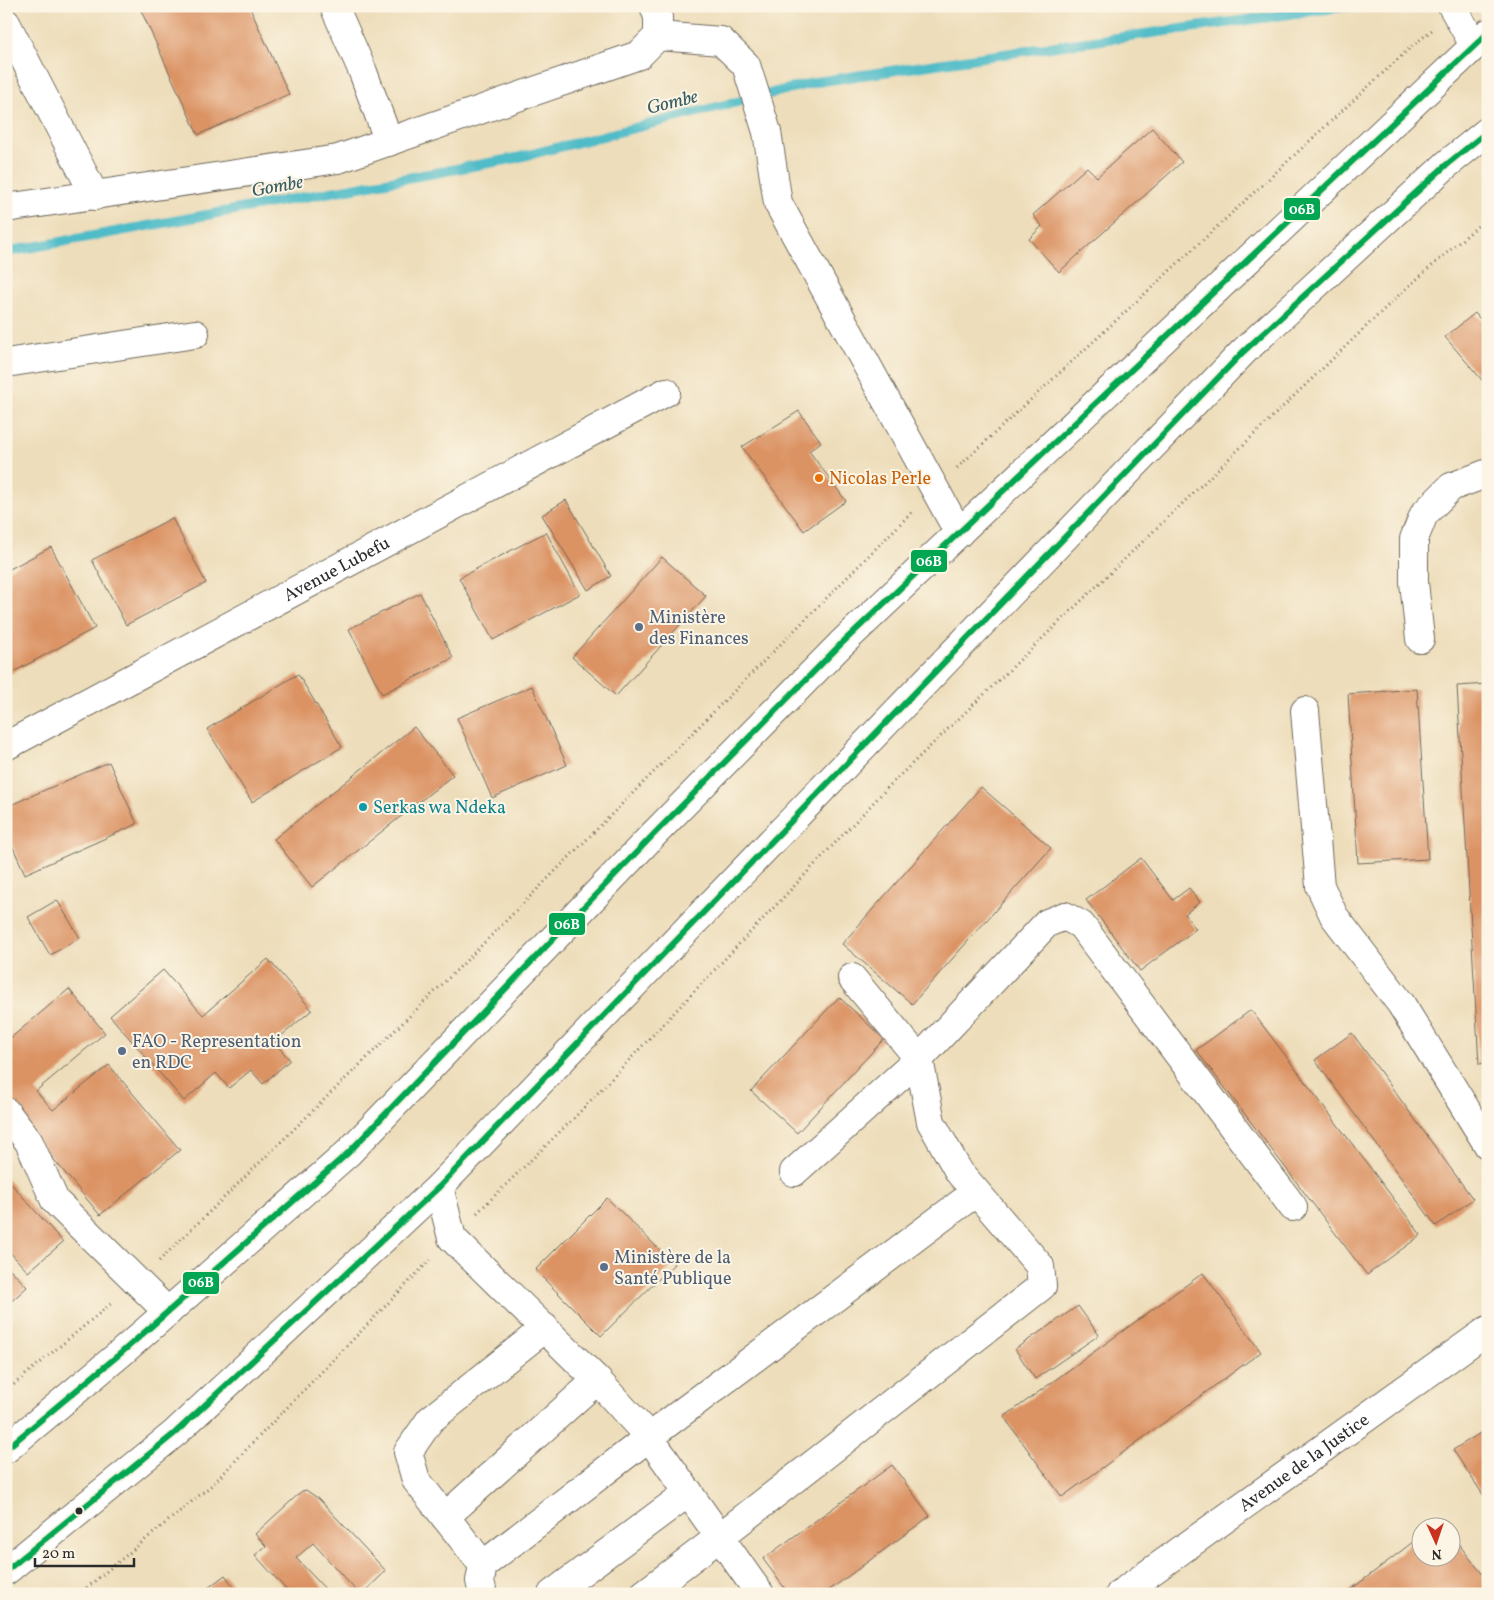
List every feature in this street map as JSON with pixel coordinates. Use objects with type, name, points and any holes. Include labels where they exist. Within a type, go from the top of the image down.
[{"type":"main road","points":[[334,6],[363,72],[389,142]]},
{"type":"main road","points":[[6,208],[338,159],[639,55],[658,36],[658,17],[654,6]]},
{"type":"main road","points":[[6,1449],[168,1312],[348,1153],[661,827],[841,644],[1483,41],[1454,9]]},
{"type":"main road","points":[[6,23],[95,196]]},
{"type":"main road","points":[[658,36],[721,41],[746,65],[766,132],[778,203],[959,533]]},
{"type":"main road","points":[[6,1571],[175,1433],[440,1187],[1243,352],[1446,165],[1488,129]]},
{"type":"main road","points":[[6,363],[195,334]]},
{"type":"main road","name":"Avenue Lubefu","points":[[6,746],[666,392]]},
{"type":"main road","points":[[1420,639],[1414,582],[1414,539],[1424,514],[1451,487],[1488,474]]},
{"type":"main road","points":[[1305,711],[1320,886],[1334,916],[1401,1004],[1487,1142]]},
{"type":"main road","points":[[794,1172],[919,1059],[1048,923],[1065,916],[1081,925],[1293,1207]]},
{"type":"main road","points":[[644,1594],[1042,1286],[1040,1266],[959,1172],[931,1122],[919,1059],[852,978]]},
{"type":"main road","points":[[6,1112],[29,1142],[55,1201],[168,1312]]},
{"type":"main road","points":[[440,1187],[452,1238],[597,1380],[649,1437],[721,1536],[760,1594]]},
{"type":"main road","points":[[483,1594],[480,1580],[483,1565],[649,1437],[976,1192]]},
{"type":"main road","points":[[483,1565],[416,1480],[408,1452],[430,1420],[544,1328]]},
{"type":"main road","name":"Avenue de la Justice","points":[[1120,1594],[1488,1330]]},
{"type":"main road","points":[[445,1517],[597,1380]]},
{"type":"main road","points":[[552,1594],[689,1492]]},
{"type":"path","points":[[6,1391],[137,1282],[464,962],[935,488],[1454,9]]},
{"type":"path","points":[[79,1594],[212,1485],[452,1238],[574,1118],[892,783],[1401,293],[1488,217]]},
{"type":"building","points":[[139,6],[249,6],[289,94],[198,135]]},
{"type":"building","points":[[1152,128],[1182,162],[1059,272],[1029,239],[1042,226],[1033,215],[1087,167],[1097,177]]},
{"type":"building","points":[[1475,313],[1488,328],[1488,387],[1445,337]]},
{"type":"building","points":[[799,411],[821,442],[809,451],[846,501],[804,531],[742,447]]},
{"type":"building","points":[[566,500],[611,576],[588,590],[542,515]]},
{"type":"building","points":[[172,518],[206,583],[126,625],[92,560]]},
{"type":"building","points":[[546,532],[580,594],[493,640],[459,578]]},
{"type":"building","points":[[51,547],[95,628],[6,676],[6,571]]},
{"type":"building","name":"Ministère des Finances","points":[[662,557],[706,596],[616,696],[572,657]]},
{"type":"building","points":[[420,593],[453,658],[382,694],[349,629]]},
{"type":"building","points":[[298,674],[342,747],[252,802],[207,729]]},
{"type":"building","points":[[1488,684],[1488,1063],[1479,1064],[1457,686]]},
{"type":"building","points":[[532,686],[567,765],[492,798],[457,718]]},
{"type":"building","points":[[1417,689],[1428,859],[1358,863],[1348,694]]},
{"type":"building","name":"Serkas wa Ndeka","points":[[414,727],[453,775],[312,887],[274,839]]},
{"type":"building","points":[[109,762],[137,824],[25,874],[6,832],[6,807]]},
{"type":"building","points":[[981,787],[1051,848],[912,1004],[842,944]]},
{"type":"building","points":[[1141,858],[1173,900],[1189,888],[1200,902],[1185,914],[1196,929],[1140,971],[1086,900]]},
{"type":"building","points":[[57,900],[80,938],[50,955],[28,917]]},
{"type":"building","points":[[268,959],[312,1010],[274,1042],[290,1060],[263,1084],[251,1070],[229,1088],[216,1073],[184,1101],[110,1016],[163,970],[203,1015]]},
{"type":"building","points":[[69,989],[105,1033],[36,1091],[53,1110],[109,1065],[180,1150],[100,1215],[6,1102],[6,1042]]},
{"type":"building","points":[[839,997],[884,1039],[797,1133],[751,1091]]},
{"type":"building","points":[[1251,1010],[1421,1235],[1367,1275],[1196,1050]]},
{"type":"building","points":[[1352,1033],[1473,1199],[1436,1226],[1315,1060]]},
{"type":"building","points":[[6,1178],[63,1242],[28,1272],[6,1248]]},
{"type":"building","name":"Ministère de la Santé Publique","points":[[607,1198],[674,1264],[601,1336],[535,1270]]},
{"type":"building","points":[[6,1265],[27,1287],[6,1306]]},
{"type":"building","points":[[1203,1273],[1261,1352],[1062,1497],[1004,1417]]},
{"type":"building","points":[[1078,1306],[1099,1335],[1035,1379],[1015,1349]]},
{"type":"building","points":[[1485,1430],[1488,1434],[1488,1502],[1453,1450]]},
{"type":"building","points":[[892,1465],[930,1516],[824,1594],[789,1594],[763,1559]]},
{"type":"building","points":[[306,1490],[319,1499],[386,1571],[362,1594],[359,1594],[313,1543],[296,1558],[330,1594],[290,1594],[255,1555],[266,1546],[255,1534],[302,1491]]},
{"type":"building","points":[[1412,1543],[1412,1568],[1462,1568],[1462,1548],[1488,1581],[1488,1594],[1345,1594]]},
{"type":"building","points":[[225,1575],[239,1594],[200,1594]]},
{"type":"waterway","name":"Gombe","points":[[6,252],[516,158],[816,82],[1057,46],[1349,6]]},
{"type":"transit line","name":"06B","points":[[6,1449],[121,1353],[348,1153],[654,834],[841,644],[1488,33]]},
{"type":"transit line","name":"06B","points":[[6,1571],[175,1433],[439,1187],[1243,352],[1446,165],[1488,131]]},
{"type":"place","name":"Nicolas Perle","points":[[819,478]]},
{"type":"place","name":"Ministère des Finances","points":[[639,627]]},
{"type":"place","name":"Serkas wa Ndeka","points":[[363,807]]},
{"type":"place","name":"FAO - Representation en RDC","points":[[122,1051]]},
{"type":"place","name":"Ministère de la Santé Publique","points":[[604,1267]]}]
